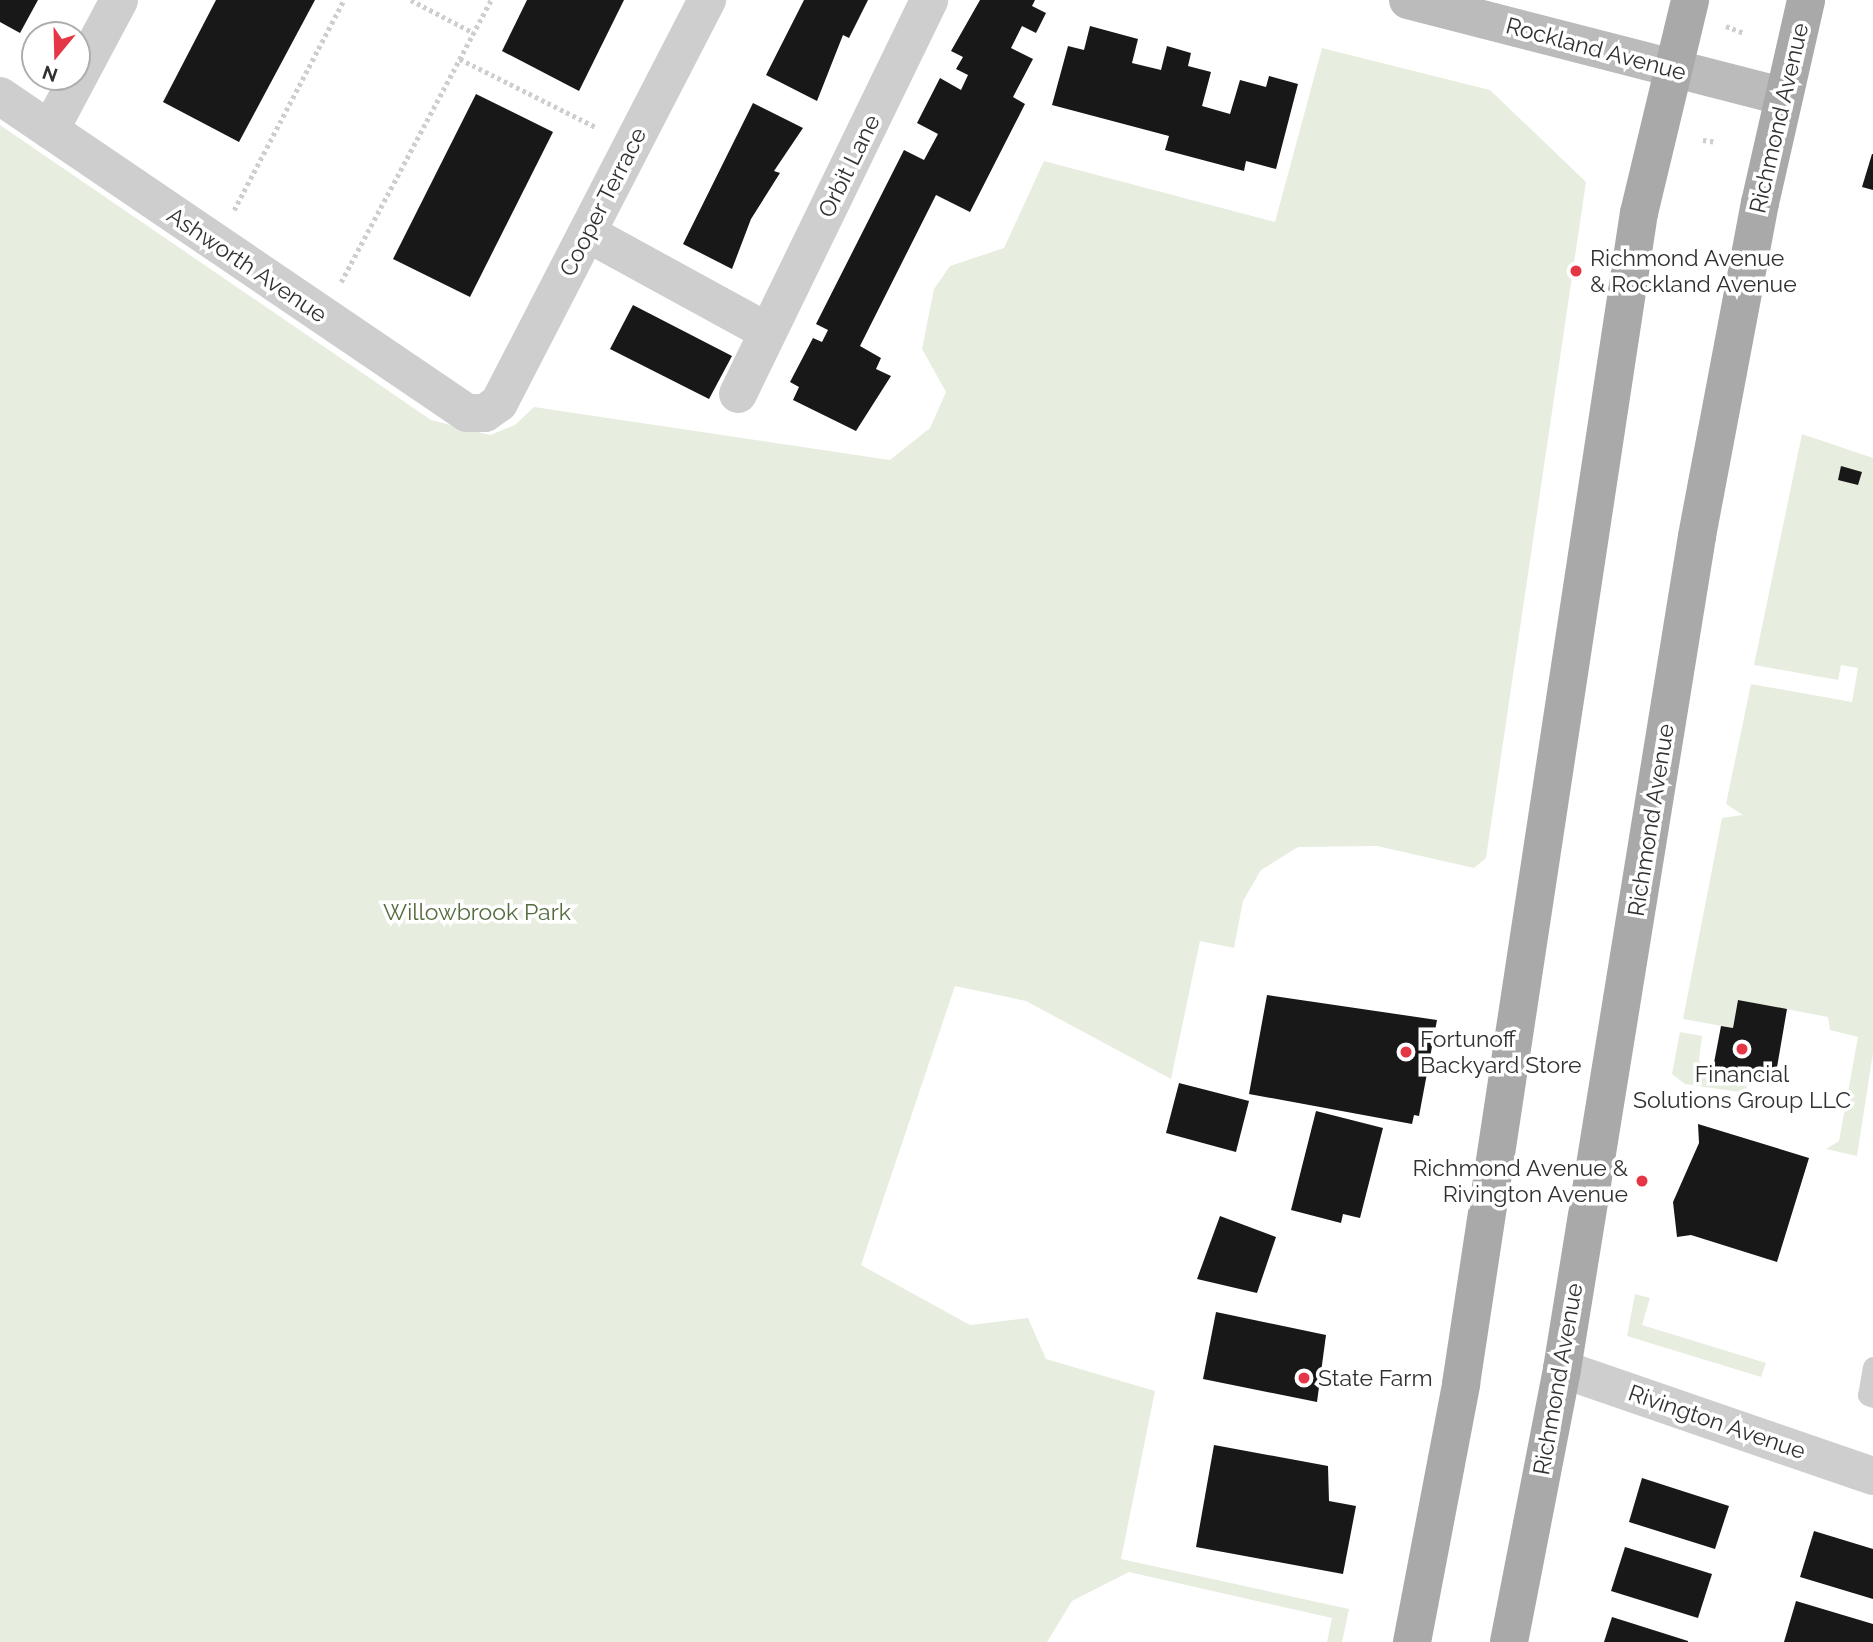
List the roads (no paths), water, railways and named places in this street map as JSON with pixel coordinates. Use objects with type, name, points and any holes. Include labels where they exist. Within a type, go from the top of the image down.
[{"type":"main road","points":[[1412,1642],[1461,1384],[1639,213],[1671,69],[1690,0]]},
{"type":"main road","name":"Richmond Avenue","points":[[1509,1642],[1562,1369],[1697,536],[1783,96],[1806,0]]},
{"type":"street","points":[[50,130],[119,0]]},
{"type":"street","name":"Cooper Terrace","points":[[499,403],[707,0]]},
{"type":"street","name":"Orbit Lane","points":[[738,394],[929,0]]},
{"type":"street","name":"Rockland Avenue","points":[[1408,0],[1783,96]]},
{"type":"street","name":"Ashworth Avenue","points":[[0,96],[467,413],[485,413],[499,403]]},
{"type":"street","points":[[587,233],[768,332]]},
{"type":"street","name":"Rivington Avenue","points":[[1562,1369],[1873,1476]]},
{"type":"lane","points":[[1873,1367],[1868,1395],[1873,1397]]},
{"type":"place","name":"Richmond Avenue & Rockland Avenue","points":[[1576,271]]},
{"type":"place","name":"Financial Solutions Group LLC","points":[[1742,1049]]},
{"type":"place","name":"Fortunoff Backyard Store","points":[[1406,1052]]},
{"type":"place","name":"Richmond Avenue & Rivington Avenue","points":[[1642,1181]]},
{"type":"place","name":"State Farm","points":[[1304,1378]]},
{"type":"park label","name":"Willowbrook Park","points":[[477,912]]}]
